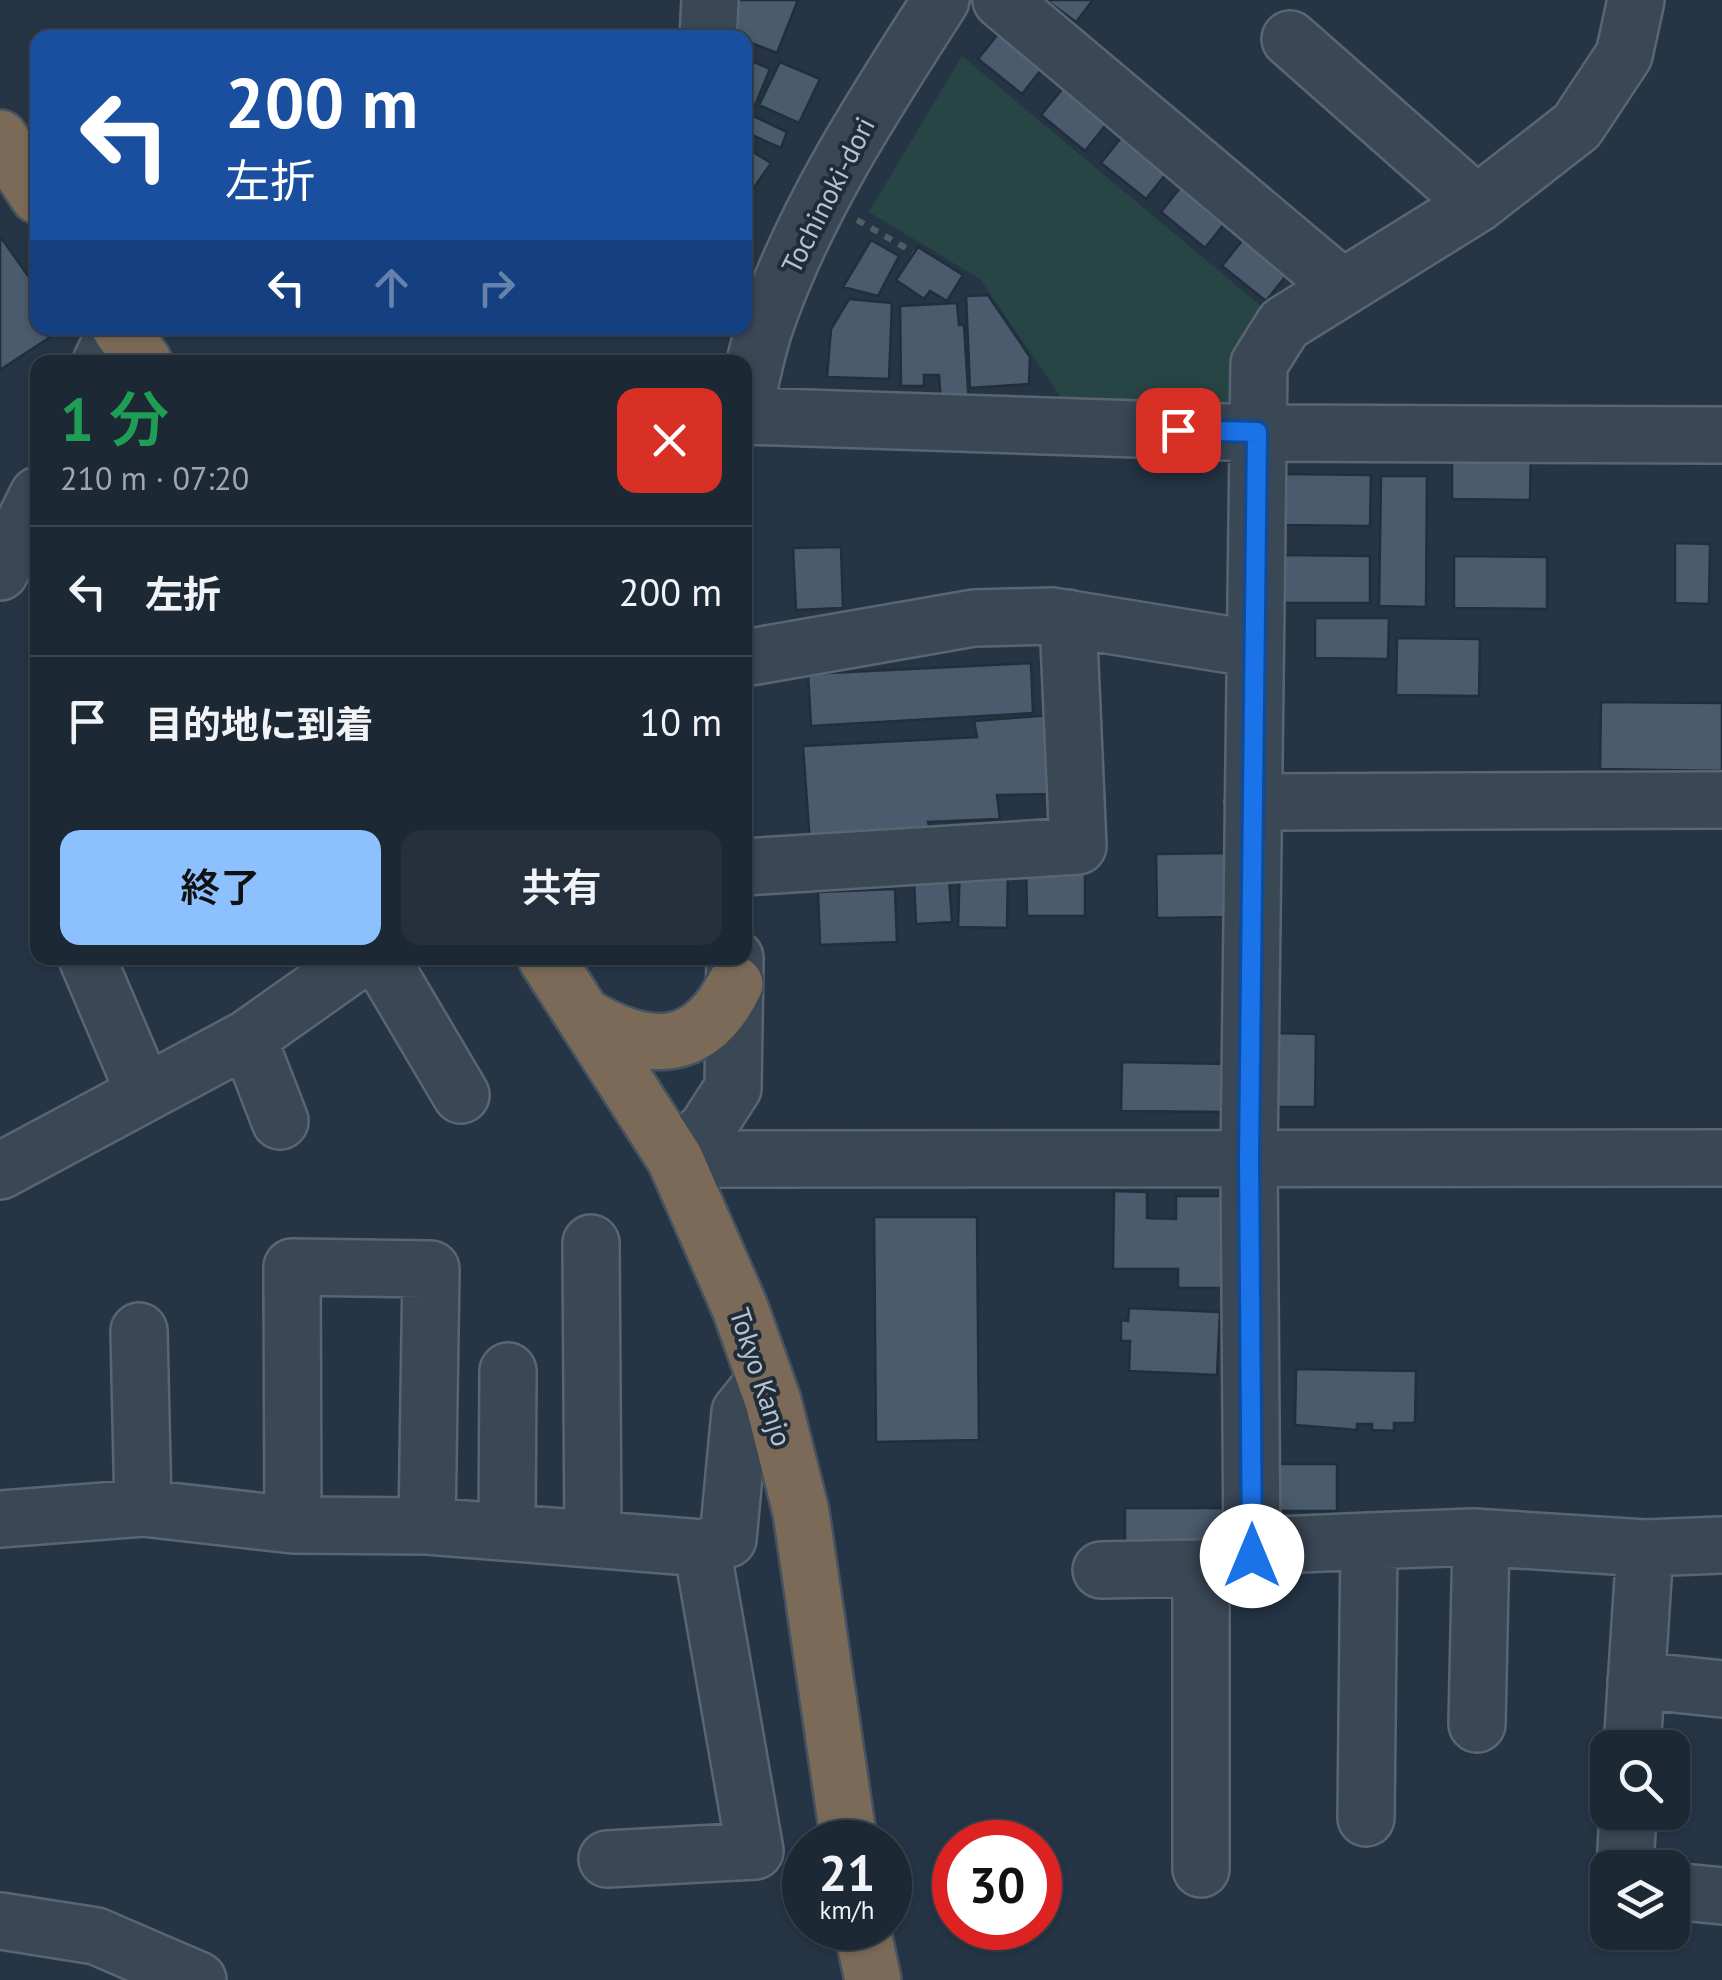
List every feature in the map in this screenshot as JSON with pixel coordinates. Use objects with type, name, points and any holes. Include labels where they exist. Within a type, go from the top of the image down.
[{"type":"highway","points":[[0,138],[30,184]]},
{"type":"highway","name":"Tokyo Kanjo","points":[[551,965],[676,1159],[740,1308],[765,1381],[801,1512],[846,1820]]},
{"type":"highway","points":[[586,1017],[618,1035],[649,1041],[684,1040],[704,1030],[724,1008],[735,971]]},
{"type":"highway","points":[[867,1950],[873,1980]]},
{"type":"street","points":[[708,30],[710,0]]},
{"type":"street","name":"Tochinoki-dori","points":[[751,355],[755,319],[843,154],[941,0]]},
{"type":"street","points":[[1001,0],[1342,287]]},
{"type":"street","points":[[1202,1868],[1226,1562],[1249,1158],[1259,364],[1284,324],[1477,204],[1577,126],[1624,54],[1636,0]]},
{"type":"street","points":[[1290,39],[1477,204]]},
{"type":"street","points":[[752,416],[1257,432],[1722,435]]},
{"type":"street","points":[[0,572],[30,510]]},
{"type":"street","points":[[752,657],[974,618],[1068,618],[1255,649]]},
{"type":"street","points":[[752,866],[1078,846],[1068,618]]},
{"type":"street","points":[[1253,802],[1722,800]]},
{"type":"street","points":[[89,965],[144,1092]]},
{"type":"street","points":[[0,1171],[248,1038],[351,965]]},
{"type":"street","points":[[384,965],[461,1095]]},
{"type":"street","points":[[676,1159],[707,1128],[734,1088],[735,971]]},
{"type":"street","points":[[248,1038],[280,1121]]},
{"type":"street","points":[[676,1159],[1722,1158]]},
{"type":"street","points":[[590,1242],[593,1539]]},
{"type":"street","points":[[293,1525],[292,1267],[431,1268],[427,1526]]},
{"type":"street","points":[[139,1331],[143,1508]]},
{"type":"street","points":[[507,1532],[508,1370]]},
{"type":"street","points":[[0,1519],[143,1508],[293,1525],[427,1526],[702,1548],[728,1539],[740,1412],[765,1381]]},
{"type":"street","points":[[1101,1570],[1226,1562],[1278,1545],[1369,1541],[1482,1538],[1644,1548],[1722,1545]]},
{"type":"street","points":[[1477,1724],[1482,1538]]},
{"type":"street","points":[[1366,1818],[1369,1541]]},
{"type":"street","points":[[607,1859],[755,1852],[702,1548]]},
{"type":"street","points":[[1633,1730],[1644,1548]]},
{"type":"street","points":[[1636,1680],[1722,1690]]},
{"type":"street","points":[[1690,1893],[1722,1896]]},
{"type":"street","points":[[0,1921],[96,1936],[198,1980]]},
{"type":"path","points":[[856,220],[913,252]]},
{"type":"green space","points":[[962,56],[1279,321],[1232,417],[1069,409],[980,279],[869,212]]},
{"type":"building","points":[[728,0],[798,0],[777,53],[752,43],[752,30],[728,30]]},
{"type":"building","points":[[1046,0],[1093,0],[1076,22]]},
{"type":"building","points":[[1005,25],[1049,60],[1022,94],[978,59]]},
{"type":"building","points":[[752,61],[770,69],[752,113]]},
{"type":"building","points":[[780,62],[820,79],[799,123],[759,105]]},
{"type":"building","points":[[1068,82],[1112,117],[1085,151],[1041,115]]},
{"type":"building","points":[[752,115],[787,132],[781,148],[752,135]]},
{"type":"building","points":[[1128,129],[1173,165],[1146,199],[1101,163]]},
{"type":"building","points":[[752,151],[771,163],[752,191]]},
{"type":"building","points":[[1187,179],[1232,214],[1205,248],[1161,212]]},
{"type":"building","points":[[1249,232],[1293,267],[1266,301],[1222,266]]},
{"type":"building","points":[[0,236],[30,279],[30,335],[53,335],[0,370]]},
{"type":"building","points":[[871,240],[899,256],[878,296],[843,287]]},
{"type":"building","points":[[918,247],[963,275],[947,301],[930,291],[924,299],[896,280]]},
{"type":"building","points":[[988,295],[1030,357],[1029,384],[970,388],[966,296]]},
{"type":"building","points":[[849,299],[892,303],[889,379],[827,377],[831,329]]},
{"type":"building","points":[[957,303],[959,325],[964,325],[969,405],[941,405],[939,375],[924,375],[924,386],[901,386],[900,306]]},
{"type":"building","points":[[1452,448],[1531,448],[1530,500],[1452,499]]},
{"type":"building","points":[[1283,474],[1371,475],[1370,526],[1282,525]]},
{"type":"building","points":[[1381,476],[1427,476],[1426,607],[1379,606]]},
{"type":"building","points":[[1675,543],[1710,544],[1709,604],[1675,603]]},
{"type":"building","points":[[841,547],[843,608],[796,610],[793,548]]},
{"type":"building","points":[[1284,555],[1370,556],[1370,603],[1283,603]]},
{"type":"building","points":[[1454,556],[1547,557],[1547,609],[1454,608]]},
{"type":"building","points":[[1315,618],[1389,618],[1388,659],[1315,658]]},
{"type":"building","points":[[1397,638],[1480,639],[1479,696],[1396,695]]},
{"type":"building","points":[[1031,663],[1033,713],[811,726],[808,674]]},
{"type":"building","points":[[1601,702],[1722,703],[1722,771],[1600,769]]},
{"type":"building","points":[[1052,715],[1055,794],[997,795],[1000,819],[928,822],[932,837],[810,844],[803,746],[977,737],[974,721]]},
{"type":"building","points":[[1230,853],[1231,917],[1157,918],[1156,854]]},
{"type":"building","points":[[960,863],[1008,864],[1007,928],[958,927]]},
{"type":"building","points":[[1085,863],[1085,916],[1027,916],[1026,864]]},
{"type":"building","points":[[949,878],[952,922],[916,924],[914,881]]},
{"type":"building","points":[[895,889],[897,942],[820,945],[818,892]]},
{"type":"building","points":[[1271,1033],[1316,1034],[1315,1107],[1271,1107]]},
{"type":"building","points":[[1122,1062],[1231,1064],[1231,1112],[1121,1111]]},
{"type":"building","points":[[1114,1191],[1147,1192],[1147,1218],[1176,1219],[1176,1196],[1224,1196],[1223,1288],[1178,1288],[1178,1269],[1113,1269]]},
{"type":"building","points":[[874,1217],[977,1217],[979,1440],[876,1442]]},
{"type":"building","points":[[1129,1308],[1220,1312],[1217,1375],[1129,1371],[1130,1341],[1121,1341],[1121,1320],[1128,1321]]},
{"type":"building","points":[[1296,1369],[1416,1371],[1415,1423],[1394,1423],[1394,1431],[1372,1430],[1372,1424],[1357,1424],[1357,1430],[1295,1425]]},
{"type":"building","points":[[1274,1464],[1337,1464],[1337,1511],[1274,1511]]},
{"type":"building","points":[[1125,1508],[1223,1508],[1223,1548],[1125,1548]]},
{"type":"route","points":[[1178,430],[1257,432],[1249,1158],[1252,1556]]}]
